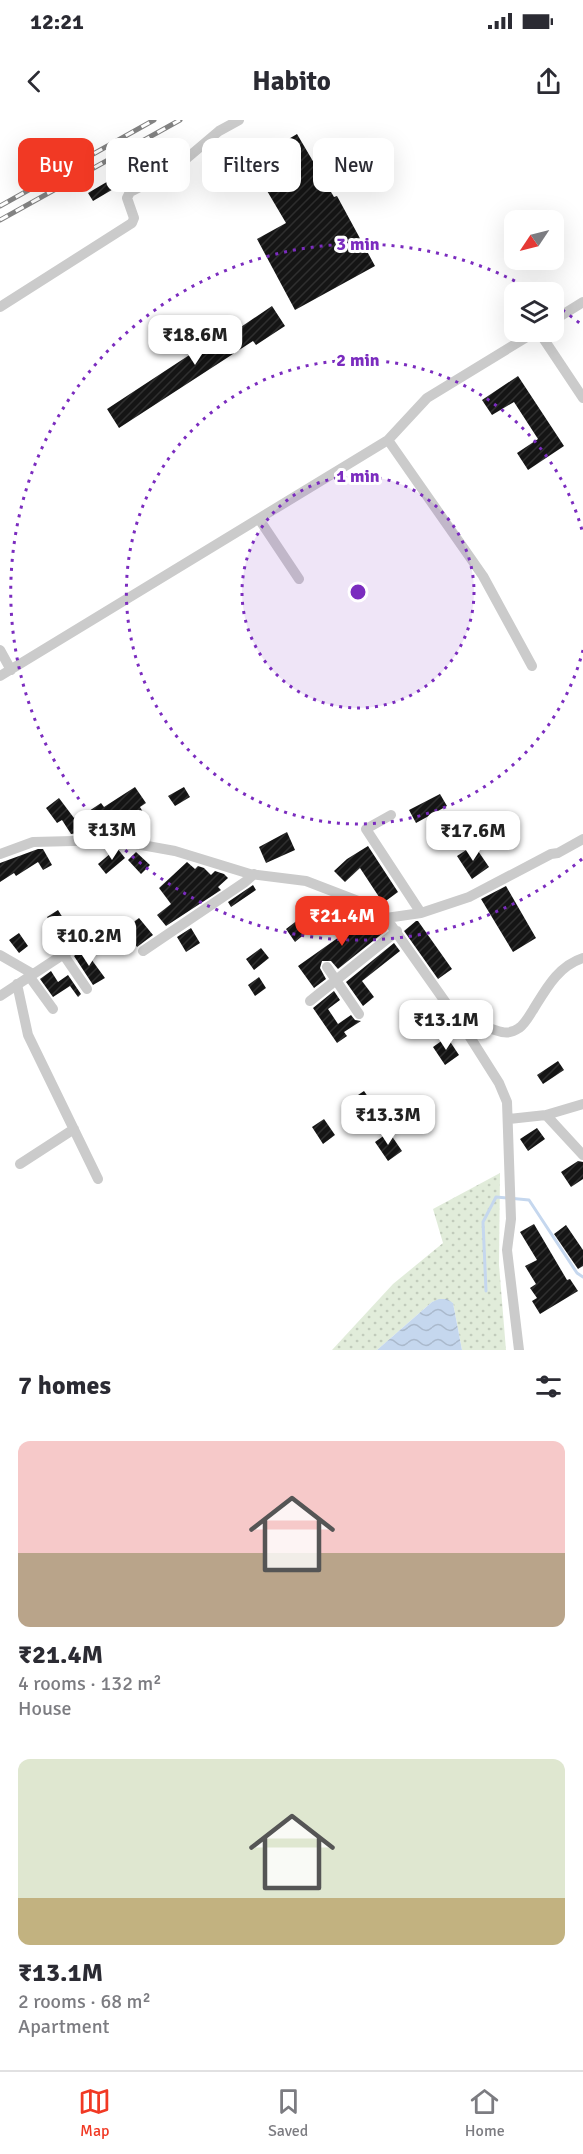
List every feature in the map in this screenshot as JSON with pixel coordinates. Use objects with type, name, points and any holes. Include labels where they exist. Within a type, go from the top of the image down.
[{"type":"street","points":[[0,307],[132,224],[134,218],[127,198],[130,192],[173,170],[219,131],[239,120]]},
{"type":"street","points":[[564,314],[583,302]]},
{"type":"street","points":[[0,676],[387,440],[427,398],[520,342]]},
{"type":"street","points":[[544,342],[583,398]]},
{"type":"street","points":[[387,440],[483,576],[532,666]]},
{"type":"street","points":[[259,519],[299,579]]},
{"type":"street","points":[[0,650],[11,670]]},
{"type":"street","points":[[391,815],[366,829],[421,913]]},
{"type":"street","points":[[386,918],[421,913],[469,897],[583,839]]},
{"type":"street","points":[[0,854],[33,842],[114,840],[175,851],[254,874],[306,881],[358,901],[386,918],[468,1034],[499,1083],[507,1102],[511,1185],[511,1219],[507,1250],[519,1350]]},
{"type":"street","points":[[143,951],[254,874]]},
{"type":"street","points":[[310,1001],[397,931]]},
{"type":"street","points":[[0,996],[76,946]]},
{"type":"street","points":[[63,954],[87,989]]},
{"type":"street","points":[[0,955],[31,975],[53,1009]]},
{"type":"street","points":[[468,1034],[477,1027],[499,1032],[511,1032],[520,1028],[565,966],[583,957]]},
{"type":"street","points":[[327,968],[359,1014]]},
{"type":"street","points":[[17,984],[28,1035],[98,1179]]},
{"type":"street","points":[[509,1119],[546,1115],[583,1104]]},
{"type":"street","points":[[546,1115],[583,1155]]},
{"type":"street","points":[[20,1164],[74,1129]]},
{"type":"green space","points":[[500,1173],[499,1265],[506,1350],[462,1350],[453,1303],[443,1299],[432,1302],[377,1350],[332,1350],[393,1284],[443,1243],[433,1209]]},
{"type":"water","points":[[447,1299],[453,1303],[462,1350],[377,1350],[432,1302]]},
{"type":"building","points":[[301,141],[313,161],[313,192],[331,192],[334,197],[337,196],[375,266],[295,310],[257,239],[286,223],[268,192],[301,192]]},
{"type":"building","points":[[106,182],[106,192],[108,192],[93,201],[88,193],[94,192],[94,189]]},
{"type":"building","points":[[272,306],[285,326],[256,345],[253,341],[119,428],[107,409],[232,327],[235,331]]},
{"type":"building","points":[[518,376],[564,446],[528,470],[517,453],[538,439],[514,402],[492,415],[482,400]]},
{"type":"building","points":[[135,787],[146,803],[140,807],[147,819],[129,830],[121,817],[98,833],[92,824],[78,833],[71,834],[62,820],[57,823],[46,808],[59,798],[74,818],[79,815],[80,817],[101,803],[104,807]]},
{"type":"building","points":[[184,787],[190,797],[175,806],[168,796]]},
{"type":"building","points":[[440,794],[447,806],[416,823],[409,810]]},
{"type":"building","points":[[287,832],[295,850],[266,863],[259,847]]},
{"type":"building","points":[[474,845],[489,867],[472,879],[457,856]]},
{"type":"building","points":[[368,846],[398,892],[383,903],[360,868],[345,882],[334,871],[347,859]]},
{"type":"building","points":[[117,848],[125,858],[106,874],[98,864]]},
{"type":"building","points":[[43,849],[52,865],[43,870],[38,862],[16,876],[14,873],[0,882],[0,863]]},
{"type":"building","points":[[136,852],[150,865],[141,874],[128,860]]},
{"type":"building","points":[[187,862],[195,869],[198,866],[211,875],[215,871],[228,878],[218,887],[221,890],[166,926],[157,915],[171,904],[159,888]]},
{"type":"building","points":[[253,885],[256,890],[231,907],[228,902]]},
{"type":"building","points":[[506,886],[536,938],[513,952],[481,899]]},
{"type":"building","points":[[351,908],[361,920],[368,916],[383,933],[338,969],[331,961],[322,961],[320,968],[326,979],[314,988],[298,966],[349,930],[339,918]]},
{"type":"building","points":[[58,910],[76,939],[65,945],[47,917]]},
{"type":"building","points":[[303,916],[312,928],[295,942],[286,929]]},
{"type":"building","points":[[139,918],[153,935],[137,947],[124,929]]},
{"type":"building","points":[[416,921],[452,969],[438,979],[404,931]]},
{"type":"building","points":[[191,928],[200,943],[186,952],[177,937]]},
{"type":"building","points":[[19,933],[28,946],[19,953],[9,940]]},
{"type":"building","points":[[394,943],[400,951],[362,981],[374,997],[363,1006],[346,982]]},
{"type":"building","points":[[83,948],[105,978],[93,985],[74,956]]},
{"type":"building","points":[[261,948],[269,958],[254,970],[246,959]]},
{"type":"building","points":[[51,971],[58,982],[68,975],[81,994],[78,997],[70,986],[53,997],[40,979]]},
{"type":"building","points":[[259,977],[266,988],[255,996],[248,985]]},
{"type":"building","points":[[334,991],[340,1000],[328,1009],[338,1024],[351,1015],[355,1020],[361,1021],[344,1032],[347,1036],[337,1043],[313,1008]]},
{"type":"building","points":[[432,1000],[439,1011],[428,1018],[421,1007]]},
{"type":"building","points":[[442,1011],[454,1027],[445,1033],[434,1016]]},
{"type":"building","points":[[447,1037],[459,1055],[445,1065],[433,1047]]},
{"type":"building","points":[[558,1061],[564,1070],[543,1084],[537,1075]]},
{"type":"building","points":[[364,1091],[373,1104],[361,1112],[352,1099]]},
{"type":"building","points":[[324,1119],[335,1135],[323,1144],[312,1127]]},
{"type":"building","points":[[537,1128],[545,1139],[528,1151],[520,1139]]},
{"type":"building","points":[[389,1132],[402,1151],[388,1161],[375,1142]]},
{"type":"building","points":[[578,1161],[583,1162],[583,1179],[571,1187],[561,1172]]},
{"type":"building","points":[[534,1224],[567,1280],[570,1279],[578,1291],[540,1314],[532,1301],[537,1298],[530,1288],[536,1284],[525,1266],[537,1260],[520,1232]]},
{"type":"building","points":[[566,1225],[583,1250],[583,1266],[578,1269],[554,1234]]},
{"type":"waterway","points":[[486,1291],[483,1222],[496,1197],[529,1200],[577,1273],[583,1277]]},
{"type":"railway","points":[[0,206],[154,120]]},
{"type":"railway","points":[[0,220],[180,120]]}]
